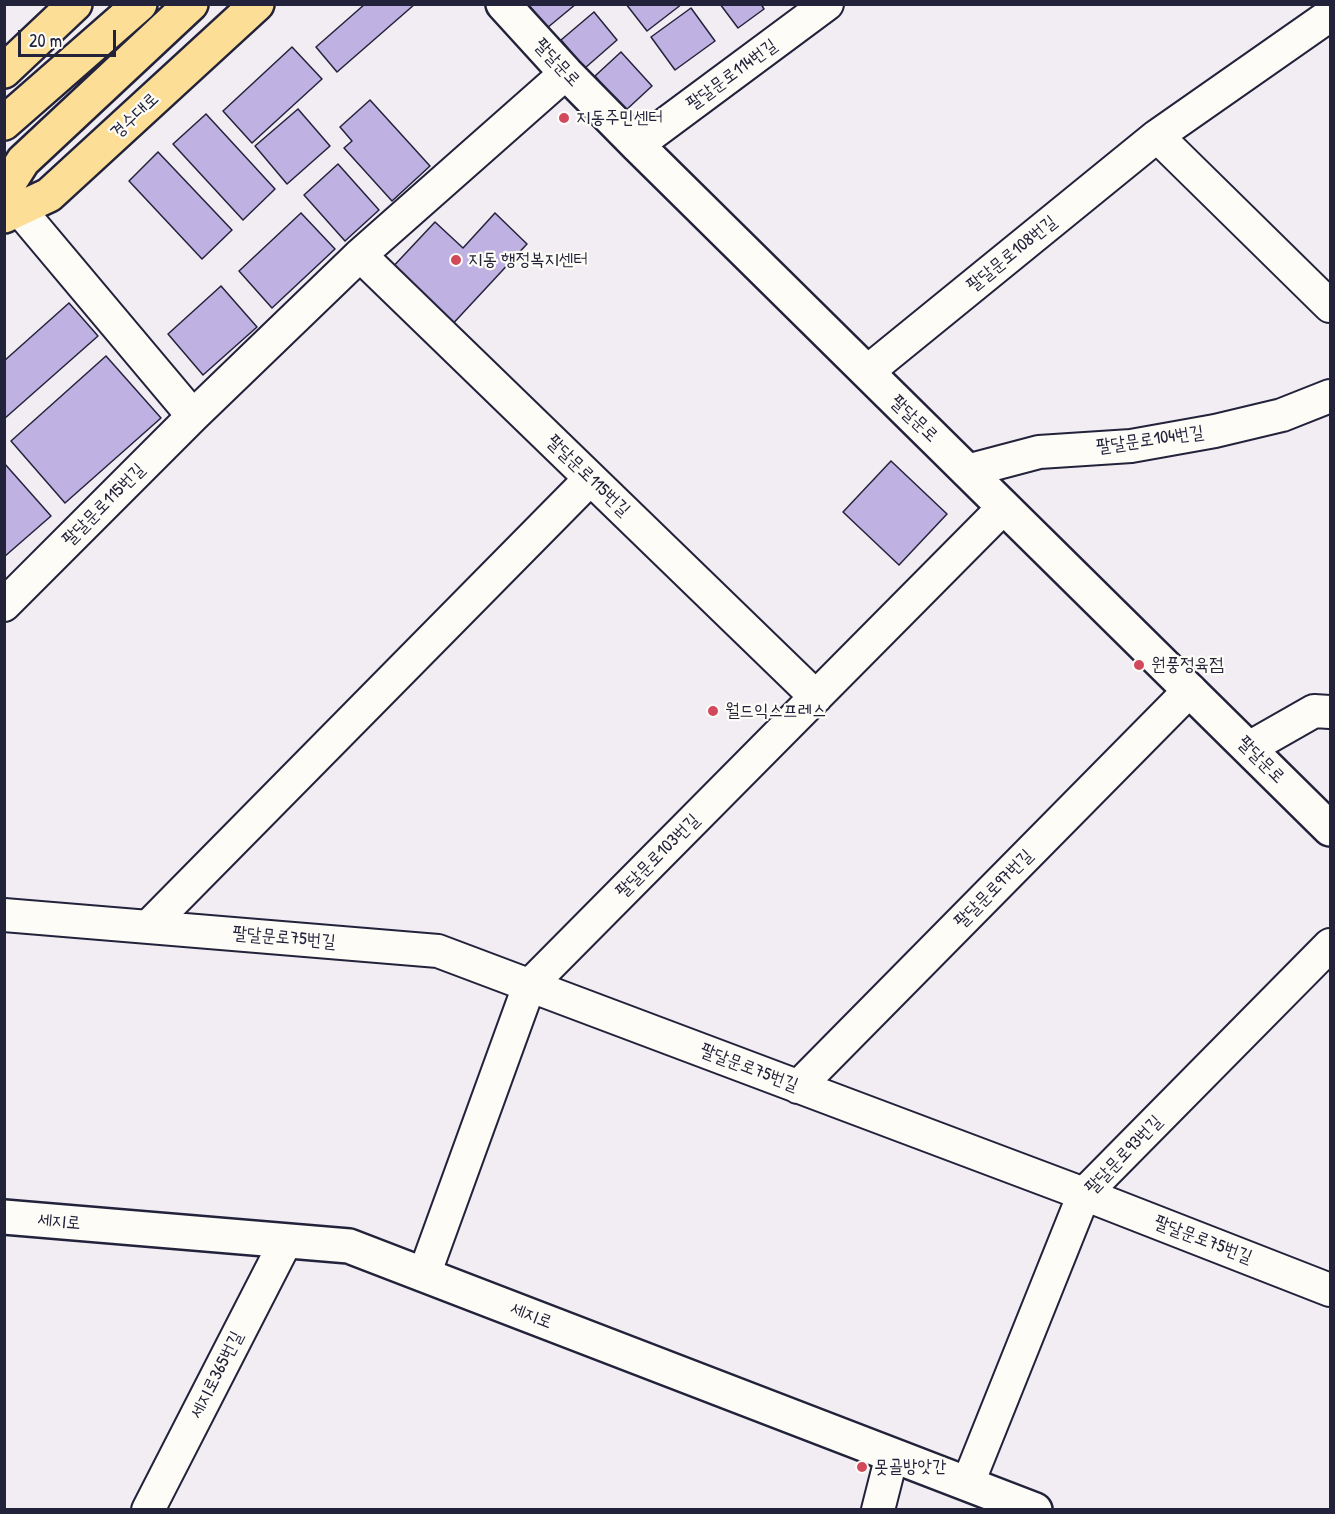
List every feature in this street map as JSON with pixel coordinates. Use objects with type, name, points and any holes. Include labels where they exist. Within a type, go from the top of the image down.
[{"type":"main road","points":[[4,71],[75,4]]},
{"type":"main road","points":[[4,123],[140,4]]},
{"type":"main road","points":[[9,205],[23,161],[191,4]]},
{"type":"main road","name":"경수대로","points":[[9,205],[49,195],[257,4]]},
{"type":"street","name":"팔달문로","points":[[503,4],[566,74],[637,145],[1330,829]]},
{"type":"street","name":"팔달문로114번길","points":[[637,145],[827,4]]},
{"type":"street","name":"팔달문로108번길","points":[[867,372],[1157,136],[1330,15]]},
{"type":"street","name":"팔달문로115번길","points":[[4,604],[193,416],[360,255],[566,74]]},
{"type":"street","points":[[1157,136],[1330,306]]},
{"type":"street","points":[[9,205],[193,416]]},
{"type":"street","name":"팔달문로115번길","points":[[360,255],[816,697]]},
{"type":"street","name":"팔달문로104번길","points":[[967,471],[1039,452],[1131,446],[1215,431],[1282,416],[1330,396]]},
{"type":"street","points":[[148,927],[590,479]]},
{"type":"street","name":"팔달문로103번길","points":[[424,1275],[529,986],[1004,507]]},
{"type":"street","name":"팔달문로97번길","points":[[798,1087],[1190,690]]},
{"type":"street","points":[[1249,748],[1314,711],[1330,712]]},
{"type":"street","name":"팔달문로75번길","points":[[4,915],[438,951],[1084,1194],[1330,1290]]},
{"type":"street","name":"팔달문로93번길","points":[[968,1483],[1084,1194],[1330,945]]},
{"type":"street","name":"세지로","points":[[4,1217],[349,1246],[1035,1509]]},
{"type":"street","name":"세지로365번길","points":[[148,1509],[286,1241]]},
{"type":"street","points":[[878,1509],[892,1455]]},
{"type":"building","points":[[365,4],[415,4],[337,72],[316,47]]},
{"type":"building","points":[[528,4],[576,4],[547,28]]},
{"type":"building","points":[[626,4],[682,4],[647,31]]},
{"type":"building","points":[[720,4],[761,4],[764,9],[738,28]]},
{"type":"building","points":[[691,8],[715,41],[675,70],[651,37]]},
{"type":"building","points":[[594,12],[617,40],[585,68],[561,40]]},
{"type":"building","points":[[292,47],[322,79],[252,143],[223,111]]},
{"type":"building","points":[[621,52],[652,86],[625,111],[595,76]]},
{"type":"building","points":[[370,100],[430,166],[392,201],[344,148],[352,141],[340,127]]},
{"type":"building","points":[[298,109],[330,146],[287,184],[255,146]]},
{"type":"building","points":[[206,114],[275,189],[243,220],[173,144]]},
{"type":"building","points":[[158,152],[232,230],[202,259],[129,181]]},
{"type":"building","points":[[338,164],[379,210],[345,241],[304,195]]},
{"type":"building","points":[[301,213],[335,249],[272,308],[239,271]]},
{"type":"building","name":"지동 행정복지센터","points":[[495,213],[527,244],[448,329],[388,272],[435,222],[463,248]]},
{"type":"building","points":[[221,286],[257,327],[203,375],[168,334]]},
{"type":"building","points":[[69,303],[98,336],[4,419],[4,361]]},
{"type":"building","points":[[106,356],[161,418],[65,503],[11,441]]},
{"type":"building","points":[[891,461],[947,514],[899,565],[843,512]]},
{"type":"building","points":[[4,463],[51,516],[4,557]]},
{"type":"place","name":"지동주민센터","points":[[564,118]]},
{"type":"place","name":"지동 행정복지센터","points":[[456,260]]},
{"type":"place","name":"원풍정육점","points":[[1139,665]]},
{"type":"place","name":"월드익스프레스","points":[[713,711]]},
{"type":"place","name":"못골방앗간","points":[[862,1467]]}]
